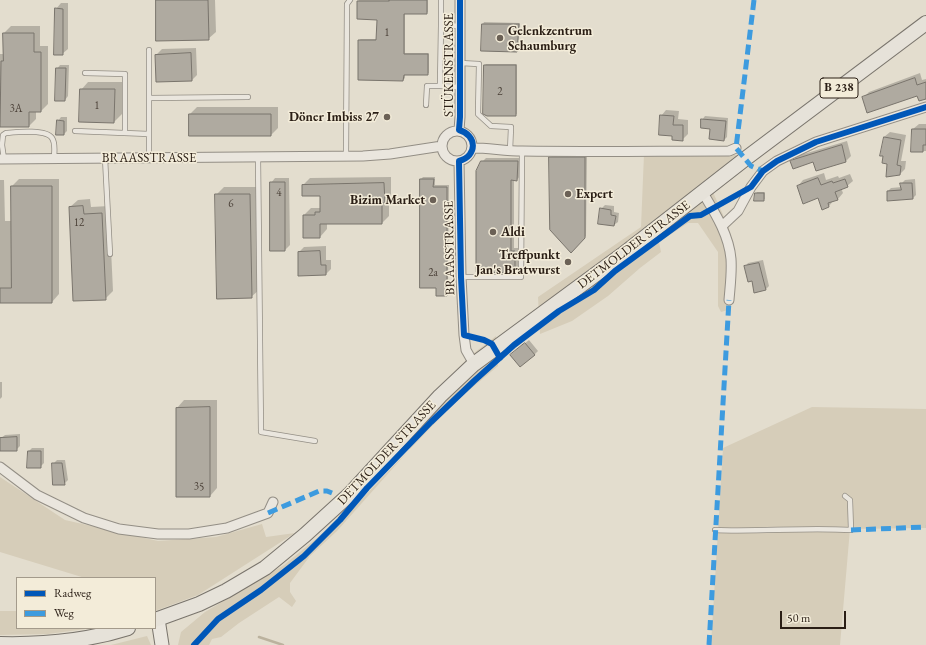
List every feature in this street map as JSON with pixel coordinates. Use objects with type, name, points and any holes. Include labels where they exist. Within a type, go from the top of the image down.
[{"type":"main road","name":"DETMOLDER STRASSE","points":[[162,645],[156,619],[198,604],[226,591],[265,568],[305,535],[350,494],[440,396],[474,364],[622,255],[749,156],[926,24]]},
{"type":"main road","points":[[0,644],[21,645],[60,642],[123,629]]},
{"type":"street","name":"STÜKENSTRASSE","points":[[459,130],[460,0]]},
{"type":"street","points":[[722,226],[738,211],[751,187],[763,171],[777,161],[816,142],[926,107]]},
{"type":"street","points":[[459,130],[464,131],[471,138],[473,148],[468,157],[460,161],[450,159],[446,156],[442,146],[445,136],[459,130]]},
{"type":"street","name":"BRAASSTRASSE","points":[[2,159],[346,156],[390,154],[442,146]]},
{"type":"street","points":[[473,148],[510,151],[729,151],[736,148]]},
{"type":"street","name":"BRAASSTRASSE","points":[[460,161],[461,277],[464,335],[466,350],[474,364]]},
{"type":"street","name":"DETMOLDER STRASSE","points":[[703,193],[722,226],[728,244],[731,259],[729,300]]},
{"type":"street","points":[[0,467],[37,495],[84,518],[119,528],[158,534],[189,534],[227,528],[256,516],[268,513],[273,502]]},
{"type":"lane","points":[[346,156],[347,4],[350,0]]},
{"type":"lane","points":[[440,86],[441,0]]},
{"type":"lane","points":[[441,25],[460,26]]},
{"type":"lane","points":[[149,50],[149,158]]},
{"type":"lane","points":[[460,63],[479,64],[478,114],[491,126],[511,127],[510,151]]},
{"type":"lane","points":[[86,73],[125,74],[126,133]]},
{"type":"lane","points":[[426,105],[427,86],[460,87]]},
{"type":"lane","points":[[149,98],[248,98]]},
{"type":"lane","points":[[75,131],[149,134]]},
{"type":"lane","points":[[2,159],[2,135],[6,132],[40,132],[50,136],[53,139],[55,147],[54,159]]},
{"type":"lane","points":[[461,277],[521,277],[522,151]]},
{"type":"lane","points":[[258,157],[261,432],[315,441]]},
{"type":"lane","points":[[105,158],[110,254]]},
{"type":"lane","points":[[715,530],[737,531],[797,528],[851,530],[850,500],[846,496]]},
{"type":"shaded area","points":[[644,154],[736,155],[744,165],[712,190],[729,228],[733,254],[731,309],[721,312],[718,306],[718,252],[698,223],[688,223],[659,242],[661,252],[608,296],[572,321],[540,334],[538,297],[641,227]]},
{"type":"shaded area","points":[[496,336],[498,366],[454,403],[410,449],[395,435],[470,356]]},
{"type":"shaded area","points":[[812,407],[926,409],[926,528],[850,529],[840,645],[711,645],[723,448]]},
{"type":"shaded area","points":[[410,449],[337,531],[310,556],[290,583],[290,592],[296,601],[292,607],[279,597],[239,623],[221,637],[212,639],[209,645],[178,645],[181,632],[205,612],[284,565],[350,511]]},
{"type":"shaded area","points":[[0,477],[65,520],[158,541],[216,537],[262,524],[266,537],[295,533],[198,595],[156,611],[156,577],[82,577],[0,552]]},
{"type":"shaded area","points":[[0,611],[16,611],[16,629],[86,629],[48,634],[0,635]]},
{"type":"shaded area","points":[[147,636],[151,645],[111,645]]},
{"type":"building","points":[[156,0],[208,0],[209,40],[156,41]]},
{"type":"building","points":[[427,0],[427,14],[404,14],[404,54],[428,54],[428,75],[404,75],[403,81],[358,80],[358,40],[376,40],[377,20],[357,19],[357,1]]},
{"type":"building","points":[[55,8],[63,9],[63,55],[54,55]]},
{"type":"building","name":"Gelenkzentrum Schaumburg","points":[[482,24],[519,24],[517,52],[481,51]]},
{"type":"building","points":[[3,33],[34,33],[34,52],[41,52],[41,112],[29,112],[29,127],[0,127]]},
{"type":"building","points":[[191,53],[192,81],[156,82],[155,55]]},
{"type":"building","points":[[484,65],[516,65],[516,116],[487,116],[483,114]]},
{"type":"building","points":[[56,68],[66,68],[65,101],[55,101]]},
{"type":"building","points":[[915,78],[917,85],[926,82],[926,99],[919,101],[917,96],[867,113],[862,97]]},
{"type":"building","points":[[80,89],[115,89],[114,123],[79,122]]},
{"type":"building","points":[[189,114],[271,114],[271,136],[189,136]]},
{"type":"building","points":[[660,115],[674,116],[673,125],[683,125],[683,141],[672,140],[672,136],[659,135]]},
{"type":"building","points":[[701,119],[726,121],[724,141],[709,139],[710,129],[701,128]]},
{"type":"building","points":[[57,120],[64,121],[64,135],[56,135]]},
{"type":"building","points":[[912,129],[926,129],[926,145],[923,145],[923,152],[911,152]]},
{"type":"building","points":[[884,137],[901,140],[897,165],[901,166],[900,175],[886,177],[887,164],[882,163],[883,156],[880,156]]},
{"type":"building","points":[[842,145],[846,162],[816,171],[813,162],[793,169],[790,161]]},
{"type":"building","name":"Expert","points":[[549,157],[585,157],[585,238],[571,253],[550,230]]},
{"type":"building","points":[[481,161],[518,161],[517,181],[511,180],[511,251],[515,251],[515,273],[476,272],[476,171]]},
{"type":"building","points":[[818,178],[821,185],[832,181],[833,183],[845,179],[848,187],[835,192],[838,200],[828,203],[829,207],[822,210],[818,198],[803,204],[797,186]]},
{"type":"building","points":[[420,179],[434,179],[433,187],[447,187],[447,296],[436,296],[436,288],[420,288]]},
{"type":"building","points":[[270,182],[285,182],[285,251],[270,251]]},
{"type":"building","points":[[384,183],[385,203],[382,203],[382,224],[320,224],[320,238],[303,238],[303,215],[315,215],[315,212],[320,212],[320,196],[302,196],[302,185]]},
{"type":"building","points":[[900,183],[912,183],[913,199],[887,201],[887,191],[901,190]]},
{"type":"building","points":[[11,186],[52,186],[52,303],[0,303],[0,288],[11,288]]},
{"type":"building","points":[[755,193],[764,193],[764,201],[754,201]]},
{"type":"building","points":[[215,194],[250,194],[252,298],[217,299]]},
{"type":"building","points":[[83,206],[84,214],[102,213],[106,300],[73,301],[69,207]]},
{"type":"building","points":[[600,208],[611,210],[611,215],[616,216],[614,226],[598,224]]},
{"type":"building","points":[[320,251],[321,265],[326,265],[326,275],[298,276],[298,252]]},
{"type":"building","points":[[759,263],[766,290],[754,293],[752,281],[748,282],[744,266]]},
{"type":"building","points":[[525,343],[535,355],[520,367],[510,355]]},
{"type":"building","points":[[210,407],[210,497],[176,497],[176,408]]},
{"type":"building","points":[[17,437],[17,451],[0,451],[0,438]]},
{"type":"building","points":[[28,451],[41,451],[41,468],[27,468]]},
{"type":"building","points":[[52,463],[62,463],[65,485],[53,485]]},
{"type":"waterway","points":[[259,637],[283,645]]},
{"type":"marked path","points":[[754,0],[736,148],[751,166],[763,171]]},
{"type":"marked path","points":[[709,645],[729,300]]},
{"type":"marked path","points":[[268,513],[319,491],[327,491],[332,493]]},
{"type":"marked path","points":[[851,530],[926,527]]},
{"type":"cycle path","points":[[460,0],[459,130],[469,136],[473,146],[470,155],[459,161],[461,277],[464,335],[484,340],[492,344],[500,358]]},
{"type":"cycle path","points":[[194,645],[218,619],[261,590],[304,556],[340,520],[367,488],[431,422],[514,345],[559,311],[594,290],[615,271],[690,216],[701,215],[751,187],[763,171],[777,161],[816,142],[926,107]]},
{"type":"place","name":"Gelenkzentrum Schaumburg","points":[[500,38]]},
{"type":"place","name":"Döner Imbiss 27","points":[[387,117]]},
{"type":"place","name":"Expert","points":[[568,194]]},
{"type":"place","name":"Bizim Market","points":[[433,200]]},
{"type":"place","name":"Aldi","points":[[493,232]]},
{"type":"place","name":"Treffpunkt Jan's Bratwurst","points":[[568,262]]}]
